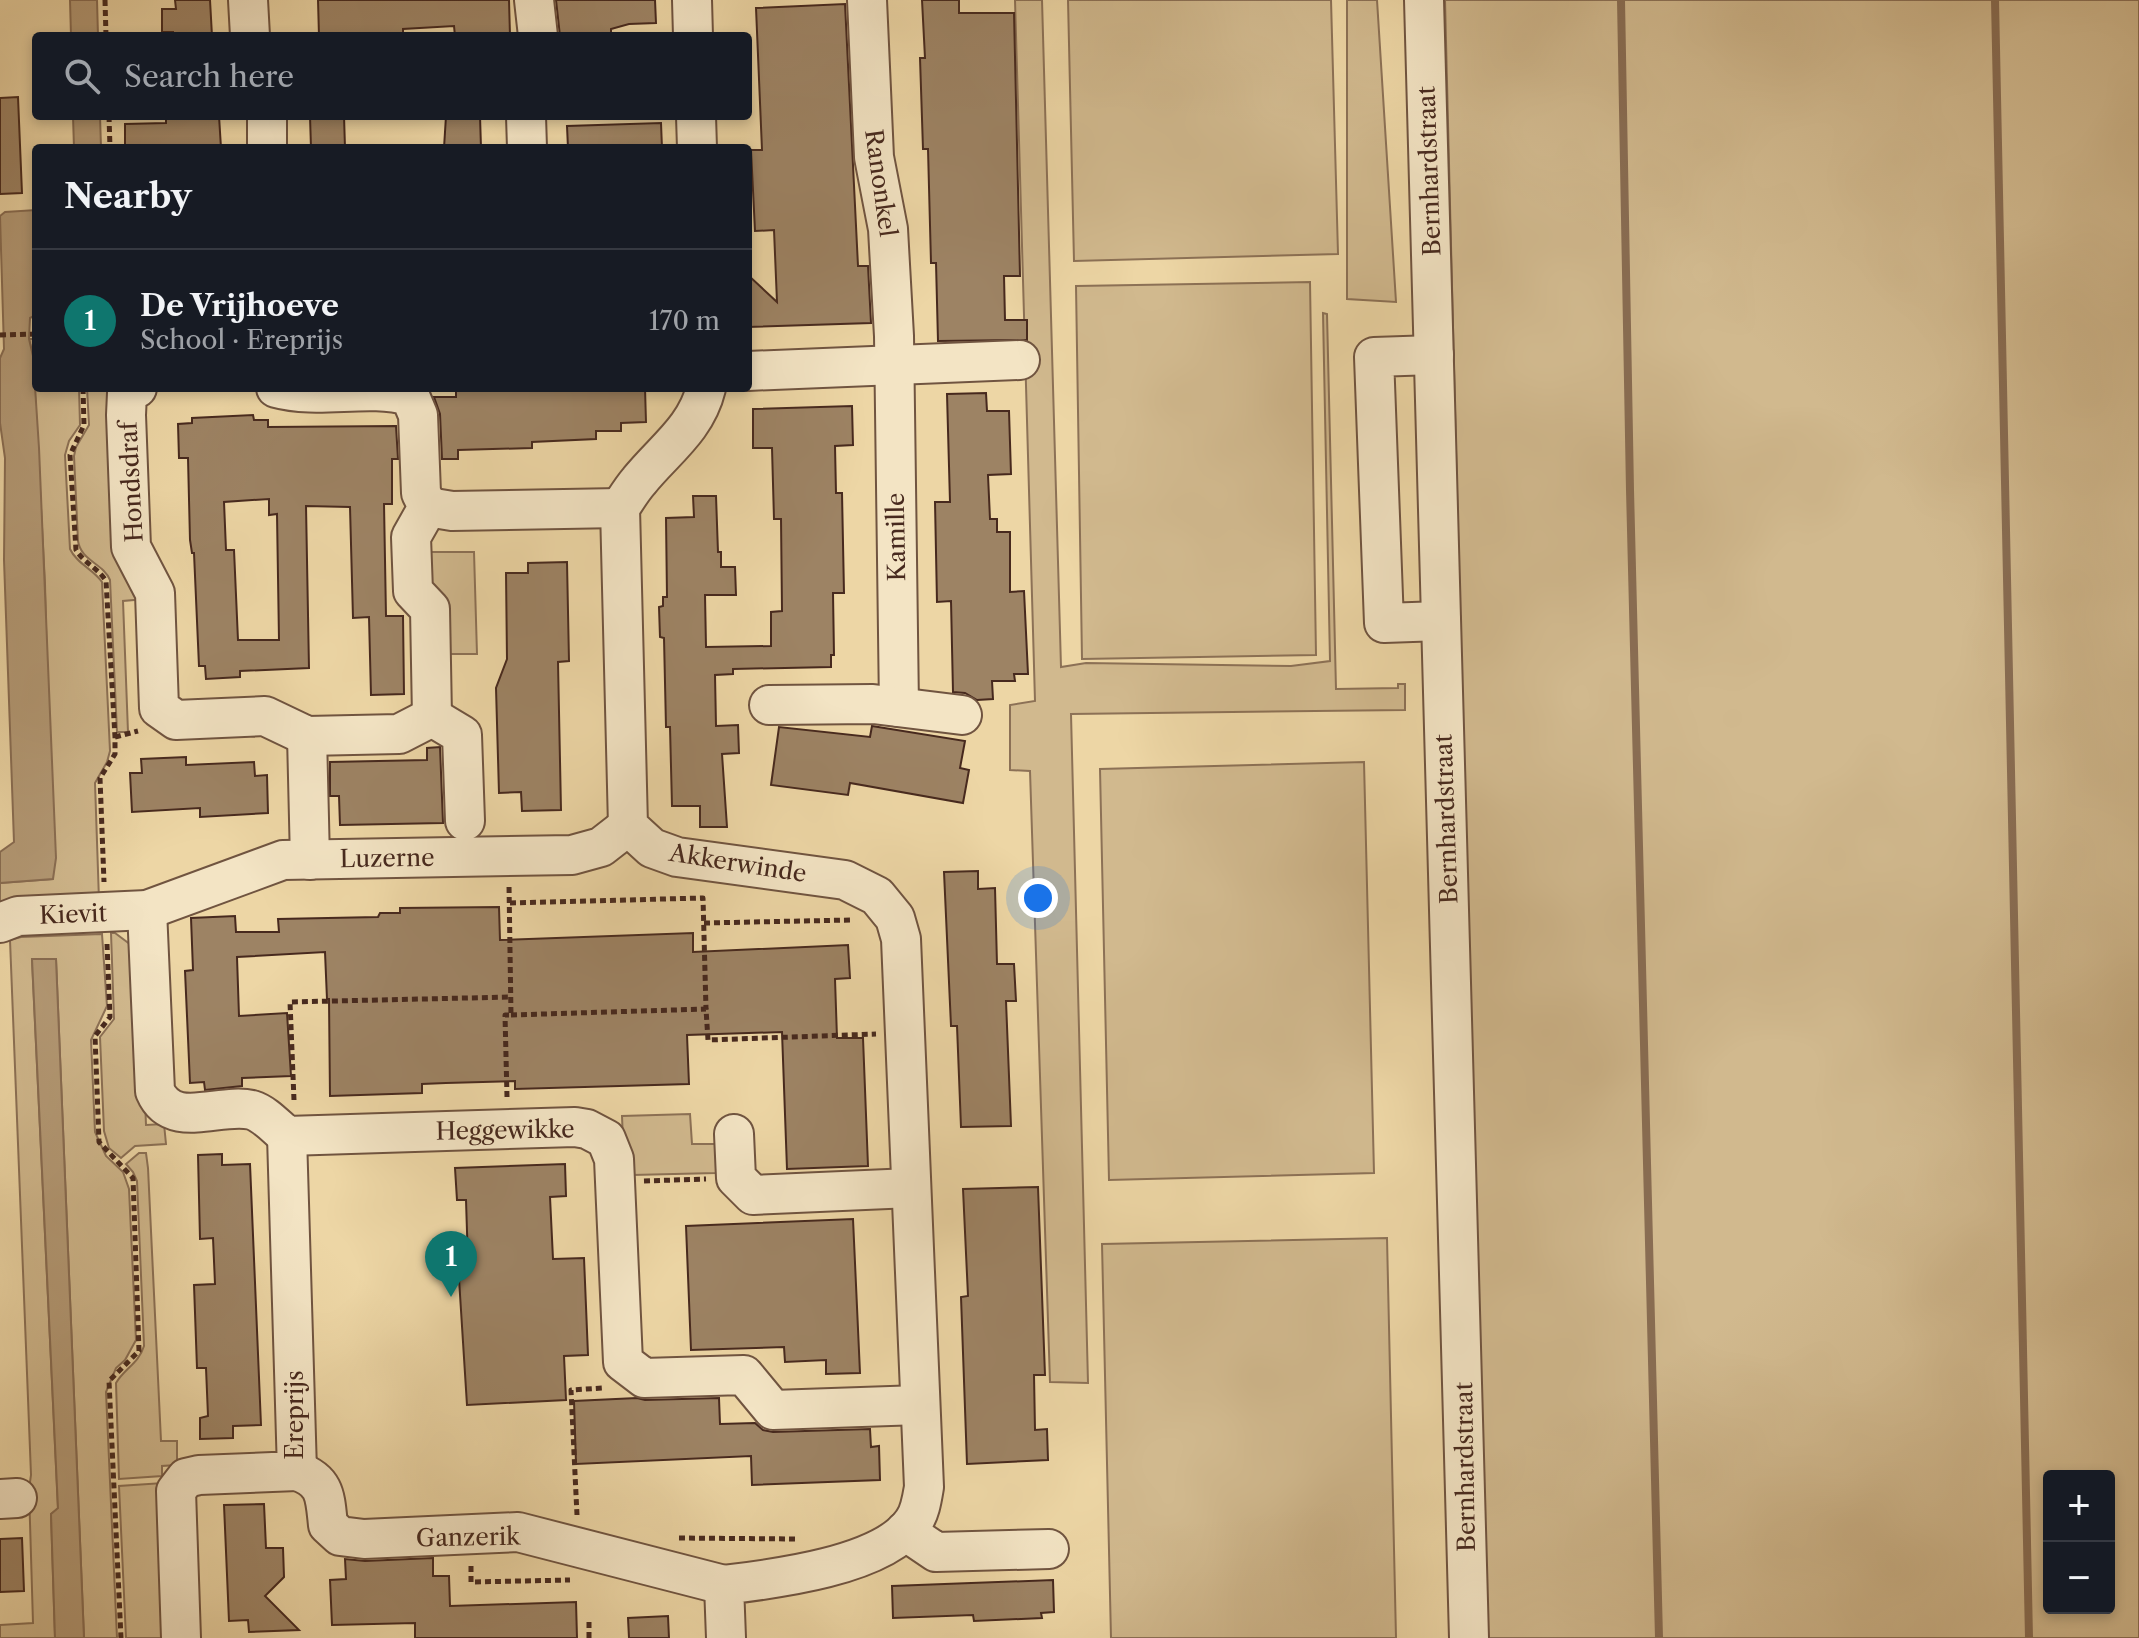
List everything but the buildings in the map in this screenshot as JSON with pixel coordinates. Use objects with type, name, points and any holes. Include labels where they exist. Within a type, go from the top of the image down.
[{"type":"street","points":[[248,0],[250,32]]},
{"type":"street","points":[[534,0],[538,32]]},
{"type":"street","points":[[692,0],[693,32]]},
{"type":"street","name":"Ranonkel","points":[[867,0],[874,157],[888,229],[894,366]]},
{"type":"street","name":"Bernhardstraat","points":[[1424,0],[1469,1638]]},
{"type":"street","points":[[267,120],[267,144]]},
{"type":"street","points":[[526,120],[527,144]]},
{"type":"street","points":[[696,120],[697,144]]},
{"type":"street","points":[[1434,355],[1374,357],[1384,623],[1441,621]]},
{"type":"street","points":[[752,371],[1020,360]]},
{"type":"street","name":"Kamille","points":[[894,366],[899,707]]},
{"type":"street","name":"Hondsdraf","points":[[129,392],[126,415],[131,547],[155,593],[159,708],[176,720],[265,716],[307,736],[399,734],[432,717]]},
{"type":"street","points":[[290,392],[325,392]]},
{"type":"street","points":[[414,392],[418,415],[421,493],[428,507]]},
{"type":"street","points":[[628,826],[620,508],[639,480],[687,429],[701,409],[705,392]]},
{"type":"street","points":[[428,507],[452,511],[620,508]]},
{"type":"street","points":[[428,507],[411,537],[413,591],[430,609],[432,717],[462,735],[465,821]]},
{"type":"street","points":[[769,705],[873,704],[962,715]]},
{"type":"street","points":[[307,736],[310,860]]},
{"type":"street","name":"Luzerne","points":[[147,910],[283,860],[572,855],[601,847],[628,826]]},
{"type":"street","name":"Akkerwinde","points":[[628,826],[652,848],[677,857],[845,880],[877,896],[895,918]]},
{"type":"street","points":[[147,910],[155,1091],[160,1104],[170,1110],[186,1112],[248,1109],[259,1113],[291,1136]]},
{"type":"street","name":"Kievit","points":[[0,923],[18,916],[147,910]]},
{"type":"street","points":[[726,1638],[724,1585],[779,1578],[877,1553],[914,1522],[924,1487],[901,939],[895,918]]},
{"type":"street","name":"Heggewikke","points":[[291,1136],[575,1127],[587,1129],[606,1139],[614,1159],[623,1362],[632,1370]]},
{"type":"street","points":[[734,1134],[736,1178],[753,1195],[911,1188]]},
{"type":"street","name":"Ereprijs","points":[[181,1638],[176,1491],[186,1478],[199,1475],[297,1471],[291,1136]]},
{"type":"street","points":[[632,1370],[644,1378],[744,1375],[773,1410],[920,1405]]},
{"type":"street","name":"Ganzerik","points":[[297,1471],[314,1476],[325,1494],[328,1525],[340,1536],[364,1539],[518,1532],[724,1585]]},
{"type":"street","points":[[905,1531],[936,1552],[1049,1549]]},
{"type":"path","points":[[105,0],[106,32]]},
{"type":"path","points":[[109,120],[110,144]]},
{"type":"path","points":[[0,335],[32,334]]},
{"type":"path","points":[[83,392],[84,425],[70,455],[76,550],[82,560],[100,571],[106,581],[115,737],[115,754],[100,778],[110,1017],[95,1036],[99,1142],[133,1178],[139,1351],[109,1381],[121,1638]]},
{"type":"path","points":[[509,856],[511,1015]]},
{"type":"path","points":[[510,903],[703,898],[708,1040],[905,1033]]},
{"type":"path","points":[[704,923],[895,918]]},
{"type":"path","points":[[291,1136],[290,1002],[511,997]]},
{"type":"path","points":[[508,1129],[505,1015],[706,1009]]},
{"type":"path","points":[[615,1181],[736,1178]]},
{"type":"path","points":[[579,1548],[571,1390],[617,1388],[632,1370]]},
{"type":"path","points":[[677,1538],[799,1539]]},
{"type":"path","points":[[589,1622],[589,1638]]},
{"type":"shaded area","points":[[70,0],[97,0],[98,32],[71,32]]},
{"type":"shaded area","points":[[1015,0],[1042,0],[1061,667],[1086,663],[1291,666],[1330,661],[1323,313],[1327,314],[1336,689],[1398,688],[1398,684],[1405,684],[1405,710],[1071,714],[1088,1383],[1050,1382],[1030,771],[1010,770],[1010,705],[1035,701]]},
{"type":"shaded area","points":[[1068,0],[1331,0],[1338,254],[1074,261]]},
{"type":"shaded area","points":[[1347,0],[1377,0],[1396,302],[1347,299]]},
{"type":"shaded area","points":[[1445,0],[2139,0],[2139,1638],[1485,1638]]},
{"type":"shaded area","points":[[73,120],[100,120],[101,144],[74,144]]},
{"type":"shaded area","points":[[32,210],[32,317],[29,339],[39,448],[56,858],[53,879],[0,883],[0,852],[14,842],[4,560],[5,458],[0,423],[0,358],[4,349],[0,216],[5,212]]},
{"type":"shaded area","points":[[1310,282],[1316,655],[1082,659],[1076,286]]},
{"type":"shaded area","points":[[35,392],[79,392],[80,425],[69,441],[65,455],[70,549],[102,582],[110,751],[95,783],[99,900],[0,910],[0,883],[52,879],[45,584]]},
{"type":"shaded area","points":[[87,392],[115,392],[145,599],[123,601],[128,732],[117,732],[110,580],[83,553],[78,541],[74,456],[89,425]]},
{"type":"shaded area","points":[[421,552],[474,552],[477,654],[440,654],[422,590]]},
{"type":"shaded area","points":[[1364,762],[1374,1173],[1109,1180],[1100,769]]},
{"type":"shaded area","points":[[111,933],[139,951],[146,1125],[164,1124],[166,1144],[135,1146],[121,1158],[109,1148],[104,1131],[100,1037],[114,1019]]},
{"type":"shaded area","points":[[102,934],[107,1006],[91,1040],[95,1132],[106,1156],[123,1172],[129,1189],[136,1340],[125,1360],[116,1368],[106,1392],[117,1638],[84,1638],[56,959],[32,960],[58,1509],[51,1514],[55,1638],[0,1638],[0,1625],[33,1623],[31,1475],[10,940]]},
{"type":"shaded area","points":[[32,959],[56,959],[84,1638],[55,1638],[51,1514],[58,1508]]},
{"type":"shaded area","points":[[690,1114],[692,1144],[723,1144],[723,1163],[716,1173],[632,1175],[624,1166],[622,1116]]},
{"type":"shaded area","points":[[139,1153],[146,1153],[148,1168],[161,1441],[177,1441],[177,1465],[162,1466],[162,1476],[119,1479],[116,1383],[139,1357],[144,1346],[137,1181],[126,1164]]},
{"type":"shaded area","points":[[1387,1238],[1396,1638],[1111,1638],[1102,1244]]},
{"type":"shaded area","points":[[163,1483],[170,1638],[126,1638],[119,1486]]},
{"type":"waterway","points":[[1621,0],[1659,1638]]},
{"type":"waterway","points":[[1995,0],[2029,1638]]},
{"type":"place","name":"De Vrijhoeve","points":[[451,1297]]}]
